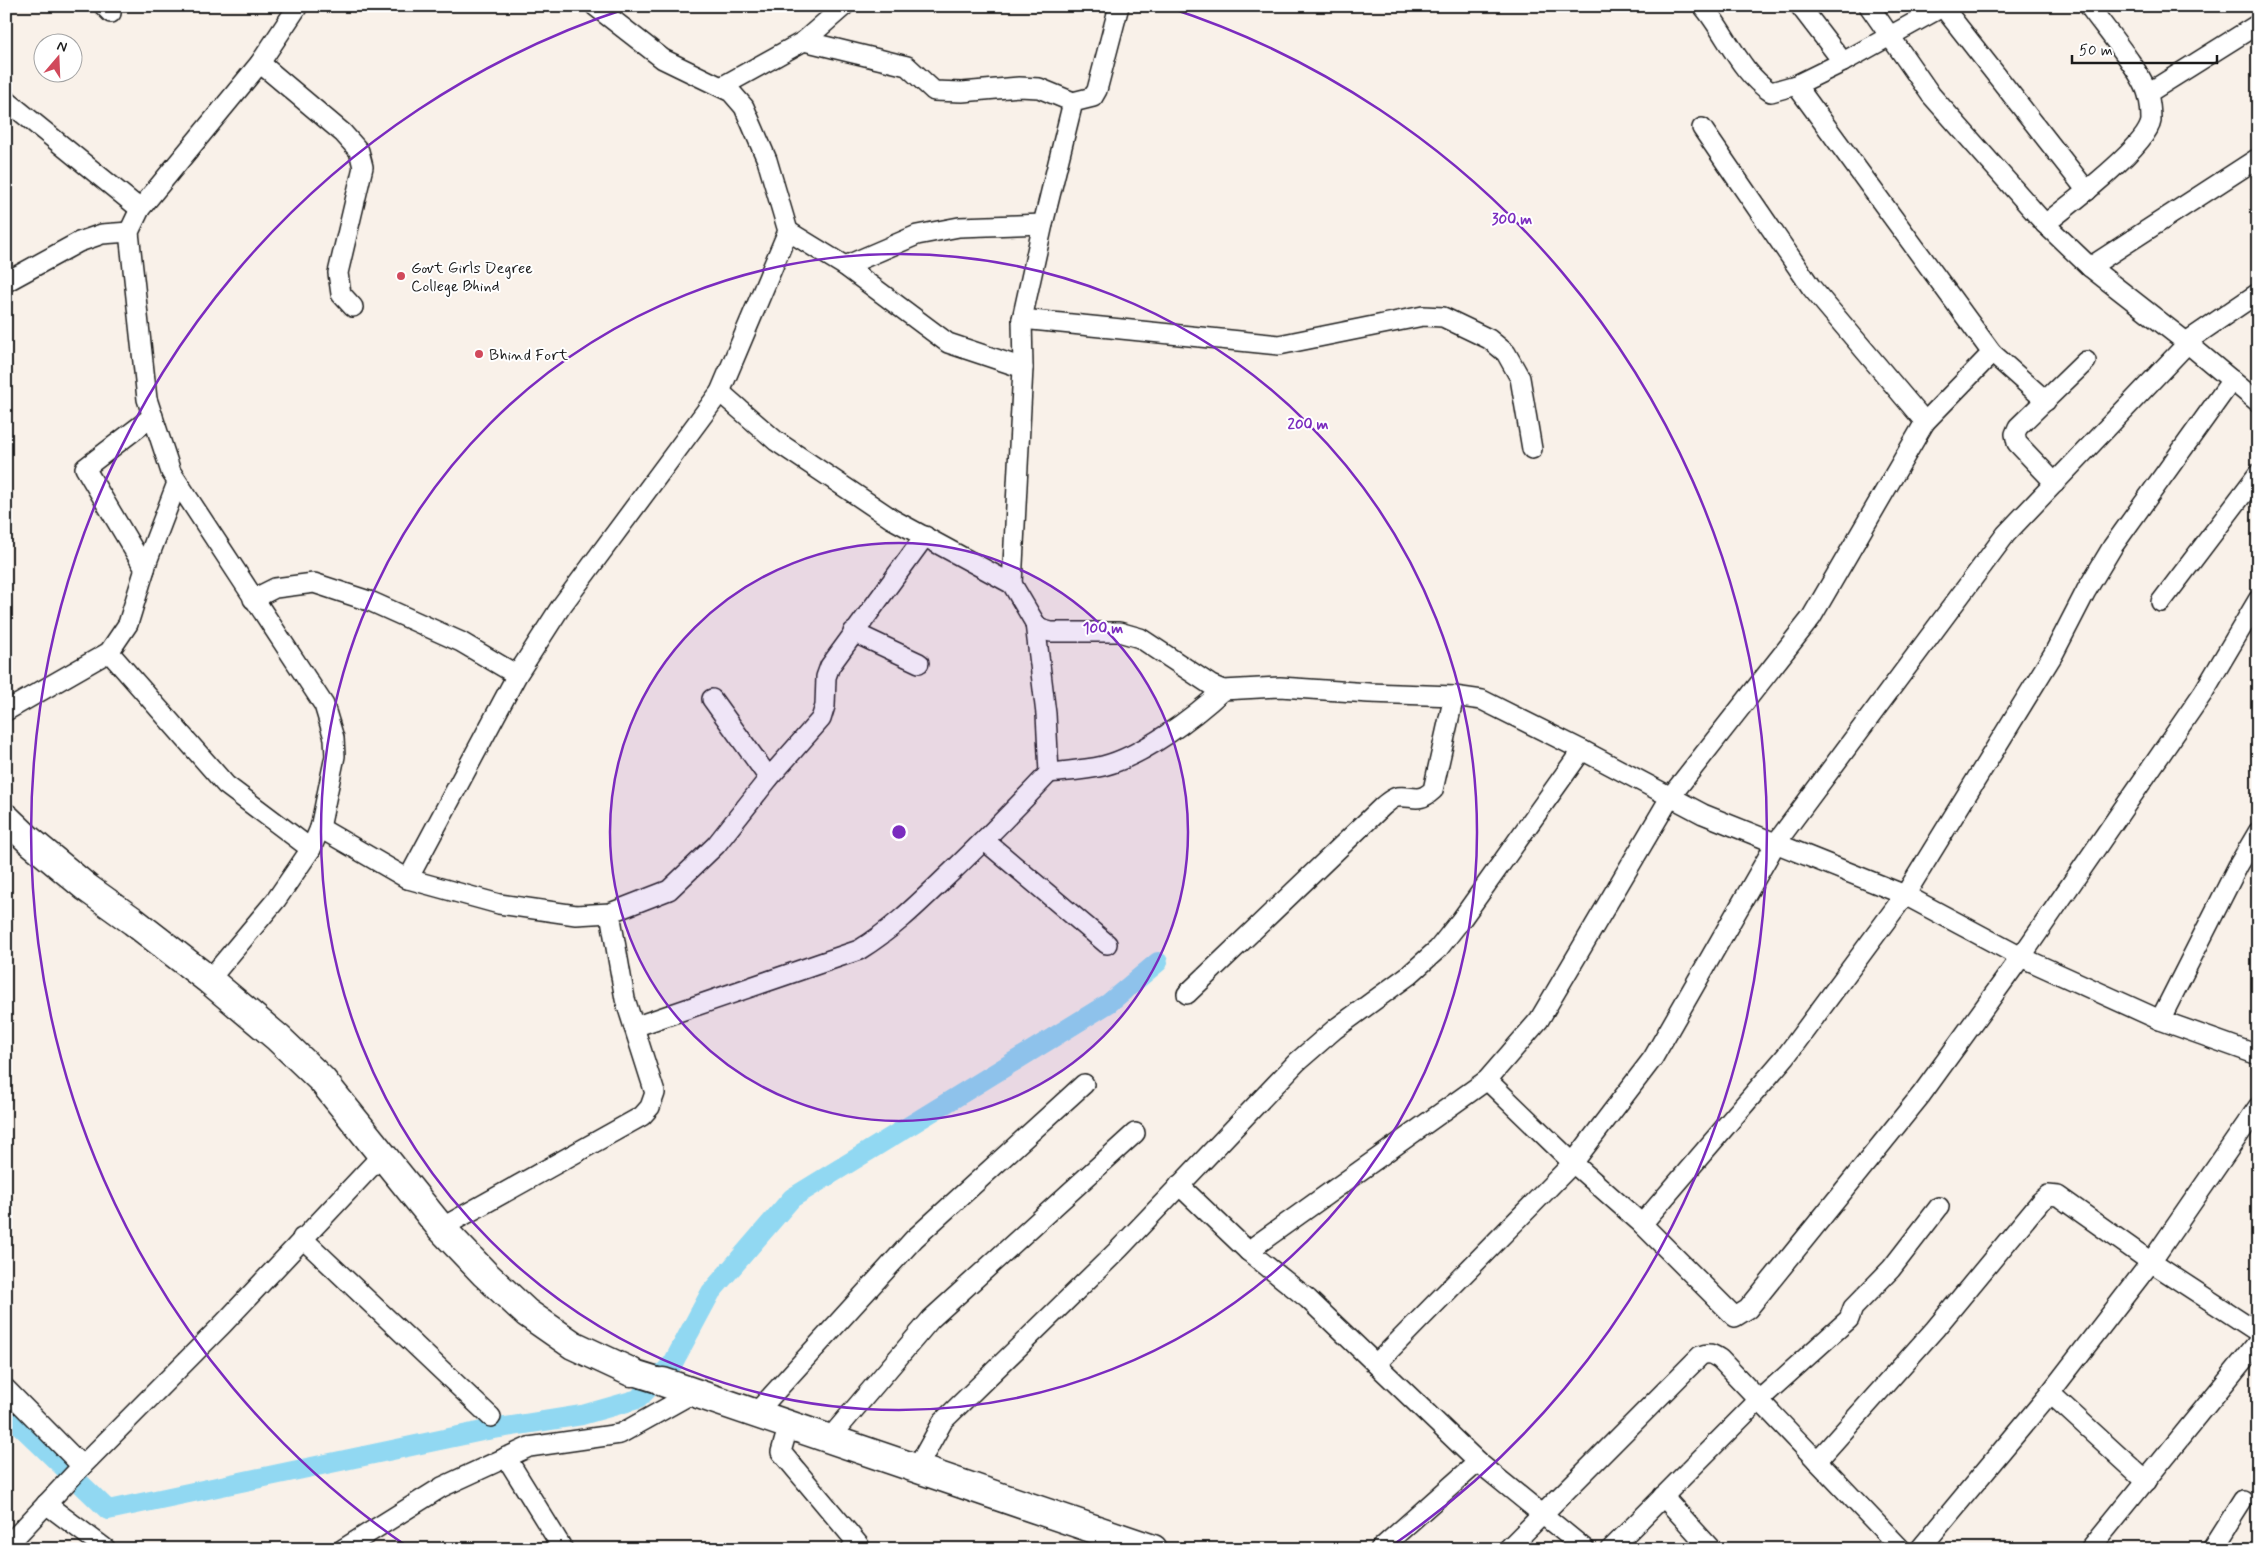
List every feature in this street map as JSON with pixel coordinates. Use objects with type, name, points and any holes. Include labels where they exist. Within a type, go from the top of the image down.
[{"type":"highway","points":[[6,818],[29,840],[87,888],[209,980],[278,1038],[322,1080],[383,1154],[408,1190],[441,1228],[485,1274],[527,1313],[573,1345],[631,1372]]},
{"type":"highway","points":[[663,1382],[1153,1549]]},
{"type":"main road","points":[[631,1372],[663,1382]]},
{"type":"street","points":[[209,980],[276,900],[311,849],[320,828],[335,756],[334,738],[324,705],[171,472],[148,399],[129,232],[140,209],[260,63],[298,6]]},
{"type":"street","points":[[408,879],[517,675],[560,608],[720,392],[788,231],[767,160],[744,107],[731,92],[663,59],[595,6]]},
{"type":"street","points":[[720,87],[804,41],[844,6]]},
{"type":"street","points":[[804,41],[907,66],[934,91],[962,92],[1019,87],[1039,88],[1074,102],[1093,97],[1097,90],[1119,6]]},
{"type":"street","points":[[1703,6],[1760,85],[1771,92],[1796,85],[1843,62],[1944,7],[2087,191]]},
{"type":"street","points":[[1800,6],[1843,62]]},
{"type":"street","points":[[1869,6],[1931,95],[2046,224],[2090,267],[2186,342],[2258,402]]},
{"type":"street","points":[[2046,224],[2087,191],[2142,138],[2151,122],[2148,93],[2136,71],[2089,6]]},
{"type":"street","points":[[2148,93],[2258,24]]},
{"type":"street","points":[[260,63],[343,133],[360,151],[362,167],[338,273],[341,294],[352,307]]},
{"type":"street","points":[[1796,85],[1992,353],[2046,401]]},
{"type":"street","points":[[6,100],[140,209]]},
{"type":"street","points":[[1012,584],[1023,368],[1022,319],[1043,224],[1074,102]]},
{"type":"street","points":[[1702,128],[1811,287],[1925,422]]},
{"type":"street","points":[[2090,267],[2258,158]]},
{"type":"street","points":[[845,266],[917,235],[959,227],[1043,224]]},
{"type":"street","points":[[788,231],[845,266],[948,343],[1023,368]]},
{"type":"street","points":[[6,282],[79,242],[102,234],[129,232]]},
{"type":"street","points":[[1376,1364],[1573,1163],[1653,1058],[1776,843],[2006,534],[2184,347],[2186,342],[2258,293]]},
{"type":"street","points":[[1022,319],[1279,345],[1334,336],[1423,316],[1443,317],[1489,339],[1506,353],[1520,378],[1532,449]]},
{"type":"street","points":[[1248,1251],[1487,1080],[1539,1020],[1671,796],[1811,618],[1925,422],[1992,353]]},
{"type":"street","points":[[2055,484],[2017,443],[2015,434],[2018,426],[2086,361]]},
{"type":"street","points":[[1642,1224],[1786,1056],[1905,895],[2054,653],[2086,591],[2113,546],[2232,380]]},
{"type":"street","points":[[720,392],[776,442],[892,518],[1012,584],[1040,629],[1051,632],[1119,632],[1140,638],[1211,686],[1223,690],[1280,687],[1454,696],[1482,700],[1703,814],[1905,895],[2021,957],[2160,1020],[2258,1055]]},
{"type":"street","points":[[145,569],[85,468],[153,416]]},
{"type":"street","points":[[2161,602],[2258,474]]},
{"type":"street","points":[[6,711],[109,652],[128,624],[145,569],[177,483]]},
{"type":"street","points":[[320,828],[408,879],[499,904],[576,915],[610,913],[669,890],[716,845],[769,778],[821,719],[825,706],[826,677],[830,666],[924,536]]},
{"type":"street","points":[[253,599],[275,588],[314,583],[372,602],[461,642],[517,675]]},
{"type":"street","points":[[1487,1080],[1573,1163],[1642,1224],[1736,1317],[1748,1309],[1921,1095],[2021,957],[2203,693],[2258,600]]},
{"type":"street","points":[[1035,623],[1046,714],[1049,773]]},
{"type":"street","points":[[853,632],[919,663]]},
{"type":"street","points":[[109,652],[226,785],[311,849]]},
{"type":"street","points":[[634,1027],[859,950],[880,938],[905,917],[985,841],[1049,773],[1104,766],[1142,750],[1207,704],[1223,690]]},
{"type":"street","points":[[1187,994],[1383,806],[1397,797],[1418,799],[1427,796],[1433,790],[1454,696]]},
{"type":"street","points":[[712,698],[769,778]]},
{"type":"street","points":[[917,1468],[943,1421],[1119,1249],[1297,1062],[1335,1029],[1409,975],[1438,949],[1461,920],[1582,750]]},
{"type":"street","points":[[2160,1020],[2238,866],[2258,832]]},
{"type":"street","points":[[985,841],[1107,944]]},
{"type":"street","points":[[441,1228],[642,1116],[650,1107],[655,1093],[625,999],[610,913]]},
{"type":"street","points":[[755,1414],[914,1239],[1084,1084]]},
{"type":"street","points":[[1920,1549],[2050,1393],[2151,1262],[2258,1107]]},
{"type":"street","points":[[829,1439],[931,1319],[1135,1133]]},
{"type":"street","points":[[6,1547],[82,1466],[223,1324],[383,1154]]},
{"type":"street","points":[[1179,1185],[1248,1251],[1308,1300],[1478,1462],[1585,1549]]},
{"type":"street","points":[[1817,1460],[1935,1329],[2040,1202],[2048,1196],[2058,1196],[2151,1262],[2258,1332]]},
{"type":"street","points":[[1611,1549],[1759,1400],[1849,1319],[1853,1308],[1891,1269],[1938,1207]]},
{"type":"street","points":[[302,1238],[491,1417]]},
{"type":"street","points":[[2090,1549],[2258,1342]]},
{"type":"street","points":[[1508,1549],[1700,1356],[1712,1354],[1720,1359],[1901,1549]]},
{"type":"street","points":[[6,1389],[82,1466]]},
{"type":"street","points":[[343,1549],[442,1487],[506,1457],[529,1447],[620,1434],[695,1392]]},
{"type":"street","points":[[2050,1393],[2146,1481]]},
{"type":"street","points":[[788,1424],[781,1452],[857,1547]]},
{"type":"street","points":[[506,1457],[563,1549]]},
{"type":"street","points":[[1380,1549],[1478,1462]]},
{"type":"street","points":[[1664,1496],[1711,1549]]},
{"type":"street","points":[[2212,1549],[2243,1500]]},
{"type":"street","points":[[46,1504],[106,1549]]},
{"type":"waterway","points":[[6,1412],[108,1510],[487,1430],[582,1415],[638,1399],[673,1363],[711,1292],[792,1198],[1109,1003],[1158,962]]},
{"type":"place","name":"Govt Girls Degree College Bhind","points":[[401,276]]},
{"type":"place","name":"Bhind Fort","points":[[479,354]]}]
